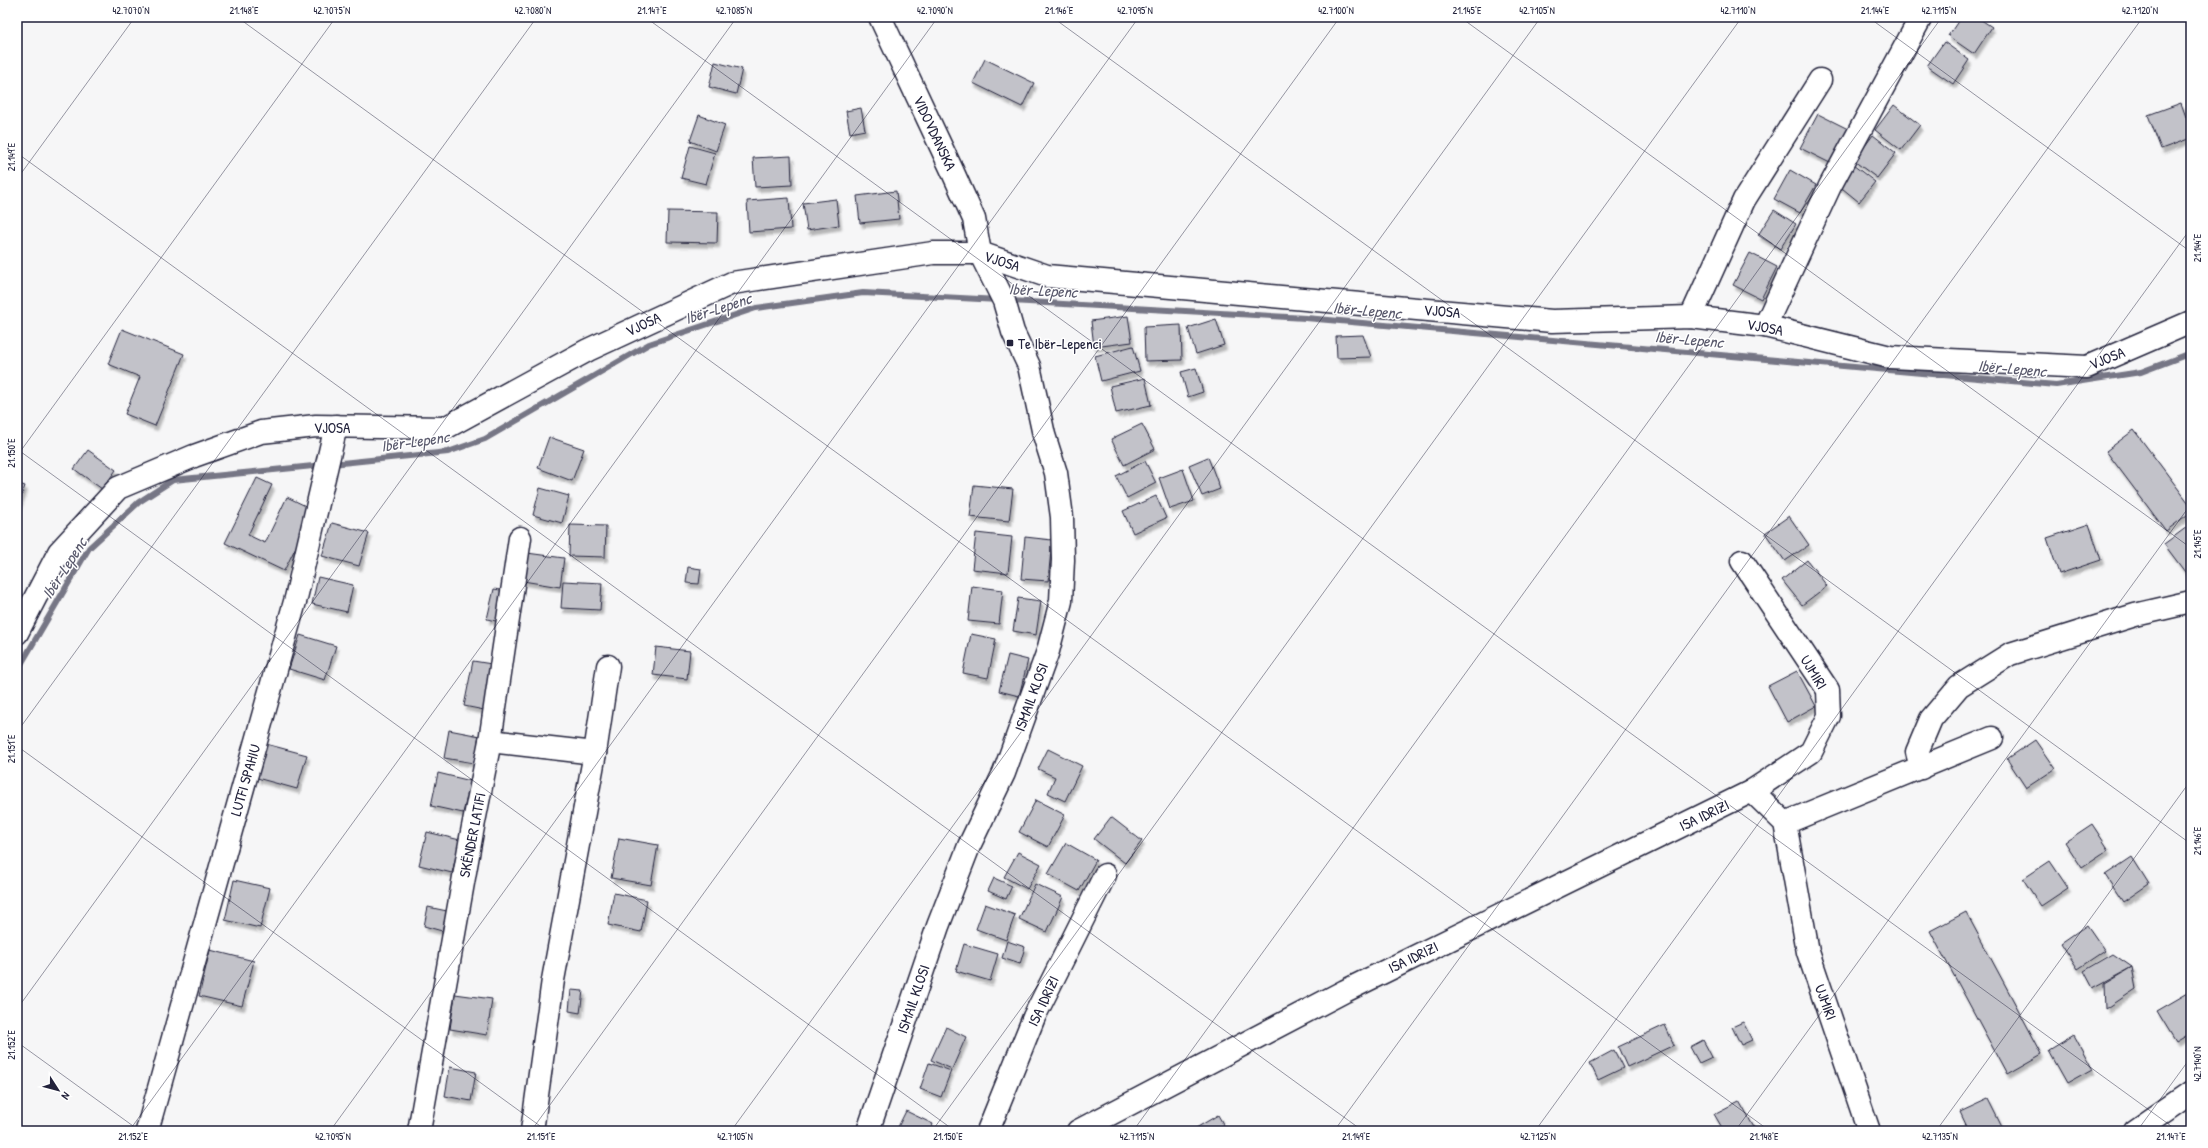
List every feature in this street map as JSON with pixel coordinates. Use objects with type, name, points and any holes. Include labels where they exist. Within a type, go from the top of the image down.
[{"type":"street","name":"VIDOVDANSKA","points":[[880,17],[974,219],[980,253]]},
{"type":"street","points":[[1765,326],[1830,186],[1921,17]]},
{"type":"street","points":[[1691,317],[1744,200],[1820,80]]},
{"type":"street","name":"VJOSA","points":[[17,633],[59,552],[118,488],[194,456],[261,432],[316,426],[445,428],[588,350],[732,283],[933,253],[980,253],[1047,276],[1545,321],[1691,317],[1765,326],[1890,357],[2087,367],[2191,322]]},
{"type":"street","name":"ISMAIL KLOSI","points":[[868,1131],[938,926],[969,846],[1004,772],[1048,651],[1061,601],[1062,517],[1056,473],[1044,435],[1029,366],[1013,332],[1004,301],[980,253]]},
{"type":"street","name":"LUTFI SPAHIU","points":[[147,1131],[296,598],[336,426]]},
{"type":"street","name":"SKËNDER LATIFI","points":[[419,1131],[472,832],[490,741],[520,538]]},
{"type":"street","name":"UJMIRI","points":[[1742,561],[1828,690],[1828,716],[1810,752],[1752,791]]},
{"type":"street","points":[[1921,768],[1917,752],[1932,719],[1960,686],[2010,654],[2135,615],[2191,602]]},
{"type":"street","points":[[532,1131],[553,980],[595,753],[608,666]]},
{"type":"street","points":[[1752,791],[1785,823],[1992,738]]},
{"type":"street","points":[[490,741],[595,753]]},
{"type":"street","name":"ISA IDRIZI","points":[[1078,1131],[1345,990],[1752,791]]},
{"type":"street","name":"UJMIRI","points":[[1785,823],[1808,952],[1869,1131]]},
{"type":"street","name":"ISA IDRIZI","points":[[988,1131],[1034,1017],[1105,875]]},
{"type":"street","points":[[2135,1131],[2191,1092]]},
{"type":"building","points":[[1961,17],[1977,17],[1992,27],[1974,54],[1948,36]]},
{"type":"building","points":[[1944,42],[1969,60],[1953,84],[1927,66]]},
{"type":"building","points":[[985,59],[1034,83],[1022,107],[973,83]]},
{"type":"building","points":[[715,62],[742,69],[736,94],[709,87]]},
{"type":"building","points":[[2181,103],[2191,131],[2191,138],[2161,149],[2148,115]]},
{"type":"building","points":[[1894,105],[1920,125],[1901,150],[1875,130]]},
{"type":"building","points":[[861,108],[865,130],[850,133],[846,111]]},
{"type":"building","points":[[1818,114],[1848,129],[1830,163],[1800,148]]},
{"type":"building","points":[[699,115],[725,125],[716,151],[690,141]]},
{"type":"building","points":[[1873,135],[1896,153],[1877,178],[1854,161]]},
{"type":"building","points":[[690,146],[715,153],[706,184],[681,178]]},
{"type":"building","points":[[791,156],[792,185],[755,187],[753,158]]},
{"type":"building","points":[[1853,165],[1875,182],[1859,202],[1837,184]]},
{"type":"building","points":[[1790,170],[1816,185],[1800,213],[1774,199]]},
{"type":"building","points":[[896,191],[899,219],[860,223],[857,196]]},
{"type":"building","points":[[789,198],[791,229],[749,232],[747,201]]},
{"type":"building","points":[[836,199],[839,225],[807,230],[803,203]]},
{"type":"building","points":[[1774,210],[1796,224],[1780,249],[1758,235]]},
{"type":"building","points":[[668,211],[718,212],[717,243],[667,242]]},
{"type":"building","points":[[1750,253],[1777,267],[1761,299],[1733,285]]},
{"type":"building","points":[[1128,316],[1132,342],[1094,347],[1091,321]]},
{"type":"building","points":[[1216,319],[1224,345],[1196,354],[1188,328]]},
{"type":"building","points":[[1181,325],[1182,360],[1145,361],[1144,327]]},
{"type":"building","points":[[122,329],[184,354],[155,426],[125,414],[140,377],[108,364]]},
{"type":"building","points":[[1363,335],[1371,357],[1337,358],[1336,336]]},
{"type":"building","points":[[1133,346],[1140,371],[1101,381],[1095,356]]},
{"type":"building","points":[[1196,368],[1203,392],[1188,397],[1181,372]]},
{"type":"building","points":[[1145,378],[1151,405],[1116,413],[1110,386]]},
{"type":"building","points":[[1142,424],[1155,449],[1124,465],[1111,439]]},
{"type":"building","points":[[2134,430],[2191,506],[2191,512],[2166,531],[2106,451]]},
{"type":"building","points":[[549,437],[584,449],[572,481],[538,468]]},
{"type":"building","points":[[88,450],[116,470],[102,489],[74,469]]},
{"type":"building","points":[[1208,457],[1220,489],[1202,496],[1189,465]]},
{"type":"building","points":[[1145,461],[1156,483],[1127,498],[1116,476]]},
{"type":"building","points":[[1183,469],[1194,501],[1170,509],[1159,478]]},
{"type":"building","points":[[257,478],[272,485],[248,535],[265,543],[287,497],[314,510],[284,571],[225,543]]},
{"type":"building","points":[[17,483],[25,486],[17,508]]},
{"type":"building","points":[[974,485],[1013,489],[1009,521],[970,517]]},
{"type":"building","points":[[540,488],[569,496],[562,523],[533,515]]},
{"type":"building","points":[[1156,496],[1166,518],[1133,533],[1123,511]]},
{"type":"building","points":[[1789,516],[1809,545],[1785,561],[1765,533]]},
{"type":"building","points":[[332,523],[369,533],[359,566],[322,556]]},
{"type":"building","points":[[2089,524],[2101,560],[2059,574],[2047,538]]},
{"type":"building","points":[[2191,524],[2191,580],[2164,544]]},
{"type":"building","points":[[570,525],[606,526],[605,557],[569,556]]},
{"type":"building","points":[[976,533],[1012,537],[1008,573],[972,569]]},
{"type":"building","points":[[1025,537],[1052,540],[1048,581],[1021,579]]},
{"type":"building","points":[[527,553],[564,558],[560,587],[523,581]]},
{"type":"building","points":[[1807,560],[1827,586],[1802,605],[1782,580]]},
{"type":"building","points":[[688,567],[701,569],[699,584],[686,583]]},
{"type":"building","points":[[318,577],[353,585],[347,612],[312,604]]},
{"type":"building","points":[[563,581],[602,583],[600,610],[561,608]]},
{"type":"building","points":[[972,586],[1003,590],[999,624],[968,621]]},
{"type":"building","points":[[494,589],[507,591],[500,622],[487,619]]},
{"type":"building","points":[[1018,598],[1041,601],[1036,635],[1013,631]]},
{"type":"building","points":[[971,634],[996,639],[988,678],[963,673]]},
{"type":"building","points":[[300,635],[336,646],[325,680],[289,669]]},
{"type":"building","points":[[656,647],[690,651],[687,679],[653,675]]},
{"type":"building","points":[[1008,655],[1028,660],[1019,696],[999,691]]},
{"type":"building","points":[[473,661],[498,665],[489,711],[464,706]]},
{"type":"building","points":[[1797,671],[1816,706],[1787,722],[1768,686]]},
{"type":"building","points":[[449,730],[480,736],[474,763],[444,758]]},
{"type":"building","points":[[2035,740],[2055,769],[2026,788],[2007,759]]},
{"type":"building","points":[[266,744],[307,755],[297,789],[257,778]]},
{"type":"building","points":[[1048,749],[1082,766],[1065,801],[1048,793],[1055,777],[1038,769]]},
{"type":"building","points":[[438,773],[471,781],[463,813],[431,806]]},
{"type":"building","points":[[1036,800],[1065,815],[1048,847],[1019,832]]},
{"type":"building","points":[[1111,817],[1142,841],[1125,863],[1094,839]]},
{"type":"building","points":[[2092,824],[2109,850],[2082,868],[2065,842]]},
{"type":"building","points":[[427,832],[460,840],[452,873],[419,865]]},
{"type":"building","points":[[619,838],[658,845],[651,885],[611,878]]},
{"type":"building","points":[[1066,843],[1096,860],[1079,891],[1048,874]]},
{"type":"building","points":[[1018,852],[1041,864],[1027,889],[1004,877]]},
{"type":"building","points":[[2132,857],[2149,884],[2123,902],[2105,875]]},
{"type":"building","points":[[2050,861],[2068,888],[2041,906],[2023,879]]},
{"type":"building","points":[[994,878],[1012,886],[1006,899],[988,891]]},
{"type":"building","points":[[234,880],[270,888],[260,928],[225,920]]},
{"type":"building","points":[[1035,884],[1063,897],[1047,932],[1019,919]]},
{"type":"building","points":[[614,893],[647,900],[641,932],[608,925]]},
{"type":"building","points":[[985,904],[1015,915],[1006,940],[976,929]]},
{"type":"building","points":[[428,907],[447,911],[442,931],[424,926]]},
{"type":"building","points":[[1966,912],[2042,1054],[2007,1074],[1930,931]]},
{"type":"building","points":[[2087,925],[2105,951],[2078,969],[2061,943]]},
{"type":"building","points":[[1007,941],[1025,947],[1020,964],[1002,958]]},
{"type":"building","points":[[964,944],[998,954],[990,981],[956,971]]},
{"type":"building","points":[[210,950],[254,961],[242,1006],[199,996]]},
{"type":"building","points":[[2113,954],[2132,967],[2093,988],[2084,971]]},
{"type":"building","points":[[2132,967],[2136,989],[2106,1009],[2105,983]]},
{"type":"building","points":[[571,990],[583,991],[580,1013],[569,1011]]},
{"type":"building","points":[[2188,993],[2191,998],[2191,1033],[2176,1042],[2157,1011]]},
{"type":"building","points":[[455,994],[492,999],[487,1035],[450,1029]]},
{"type":"building","points":[[1743,1022],[1752,1040],[1741,1045],[1732,1027]]},
{"type":"building","points":[[1665,1025],[1674,1045],[1627,1067],[1618,1047]]},
{"type":"building","points":[[946,1027],[966,1037],[952,1069],[931,1060]]},
{"type":"building","points":[[2074,1036],[2092,1069],[2067,1083],[2049,1051]]},
{"type":"building","points":[[1703,1040],[1712,1057],[1699,1063],[1690,1047]]},
{"type":"building","points":[[1614,1050],[1623,1068],[1598,1080],[1590,1063]]},
{"type":"building","points":[[929,1063],[951,1071],[941,1097],[920,1089]]},
{"type":"building","points":[[450,1067],[476,1072],[471,1101],[445,1096]]},
{"type":"building","points":[[1988,1099],[2004,1131],[1969,1131],[1960,1112]]},
{"type":"building","points":[[1739,1101],[1756,1131],[1724,1131],[1714,1114]]},
{"type":"building","points":[[906,1111],[933,1124],[930,1131],[896,1131]]},
{"type":"building","points":[[1218,1115],[1227,1131],[1191,1131]]},
{"type":"waterway","name":"Ibër-Lepenc","points":[[332,464],[448,452],[485,439],[649,344],[756,308],[863,293],[999,300]]},
{"type":"waterway","name":"Ibër-Lepenc","points":[[1009,301],[1306,318],[2056,385],[2141,372],[2191,353]]},
{"type":"waterway","name":"Ibër-Lepenc","points":[[17,671],[89,548],[139,502],[173,480],[323,465]]},
{"type":"place","name":"Te Ibër-Lepenci","points":[[1010,343]]}]
